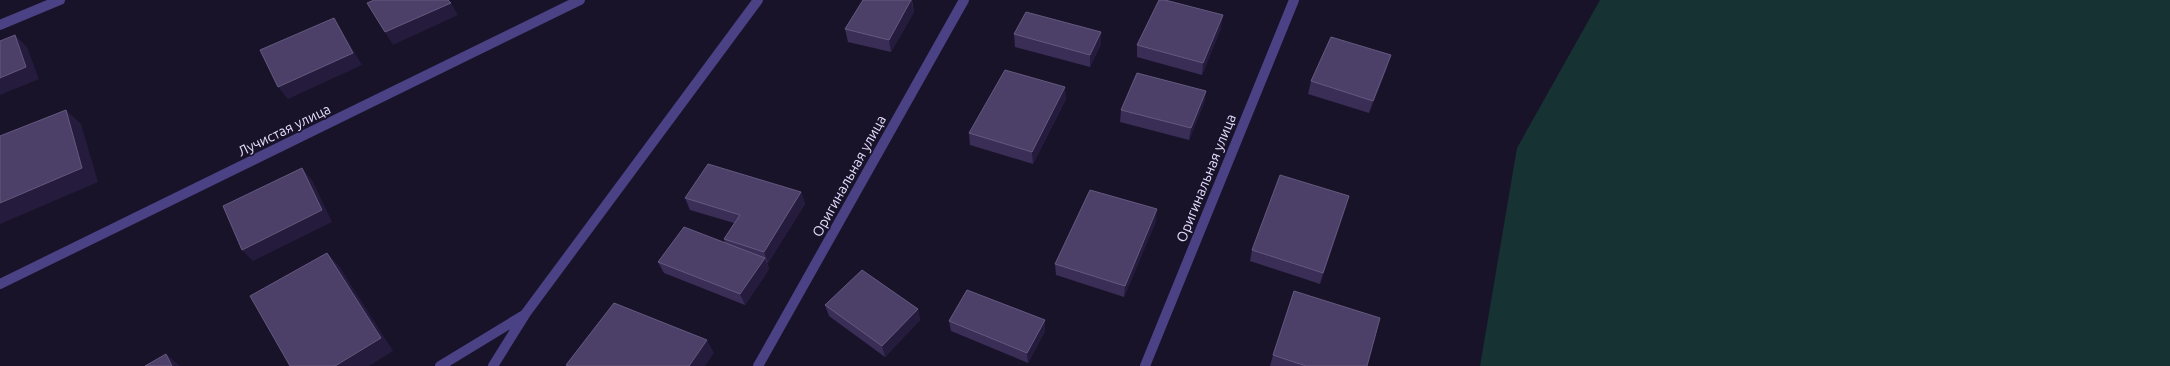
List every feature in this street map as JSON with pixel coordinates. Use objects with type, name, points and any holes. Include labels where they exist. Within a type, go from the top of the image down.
[{"type":"street","points":[[0,25],[60,0]]},
{"type":"street","name":"Лучистая улица","points":[[0,284],[148,213],[580,0]]},
{"type":"street","points":[[493,366],[526,313],[758,0]]},
{"type":"street","name":"Оригинальная улица","points":[[758,366],[964,0]]},
{"type":"street","name":"Оригинальная улица","points":[[1145,366],[1294,0]]},
{"type":"street","points":[[440,366],[526,313]]},
{"type":"green space","points":[[1600,0],[2170,0],[2170,366],[1480,366],[1517,148]]},
{"type":"building","points":[[374,0],[448,0],[451,3],[385,32],[367,3]]},
{"type":"building","points":[[863,0],[911,0],[889,40],[845,29]]},
{"type":"building","points":[[1159,0],[1165,0],[1223,15],[1203,63],[1137,45]]},
{"type":"building","points":[[1026,12],[1101,32],[1090,55],[1014,34]]},
{"type":"building","points":[[334,18],[353,53],[278,87],[260,50]]},
{"type":"building","points":[[15,35],[26,67],[0,78],[0,41]]},
{"type":"building","points":[[1331,37],[1391,55],[1373,101],[1311,81]]},
{"type":"building","points":[[1005,70],[1065,87],[1032,152],[969,133]]},
{"type":"building","points":[[1137,73],[1206,91],[1191,128],[1121,110]]},
{"type":"building","points":[[66,110],[82,168],[0,203],[0,136]]},
{"type":"building","points":[[708,164],[801,192],[764,252],[724,239],[740,215],[685,198]]},
{"type":"building","points":[[302,168],[322,210],[242,250],[223,206]]},
{"type":"building","points":[[1280,175],[1349,196],[1323,273],[1252,250]]},
{"type":"building","points":[[1090,190],[1157,209],[1125,286],[1055,264]]},
{"type":"building","points":[[684,227],[765,258],[740,294],[658,262]]},
{"type":"building","points":[[327,253],[381,338],[335,366],[290,366],[250,296]]},
{"type":"building","points":[[862,270],[918,309],[882,346],[825,305]]},
{"type":"building","points":[[967,290],[1045,320],[1027,353],[949,321]]},
{"type":"building","points":[[1294,291],[1380,318],[1367,366],[1306,366],[1273,355]]},
{"type":"building","points":[[614,303],[707,340],[689,366],[566,365]]},
{"type":"building","points":[[166,354],[172,366],[145,366]]}]
